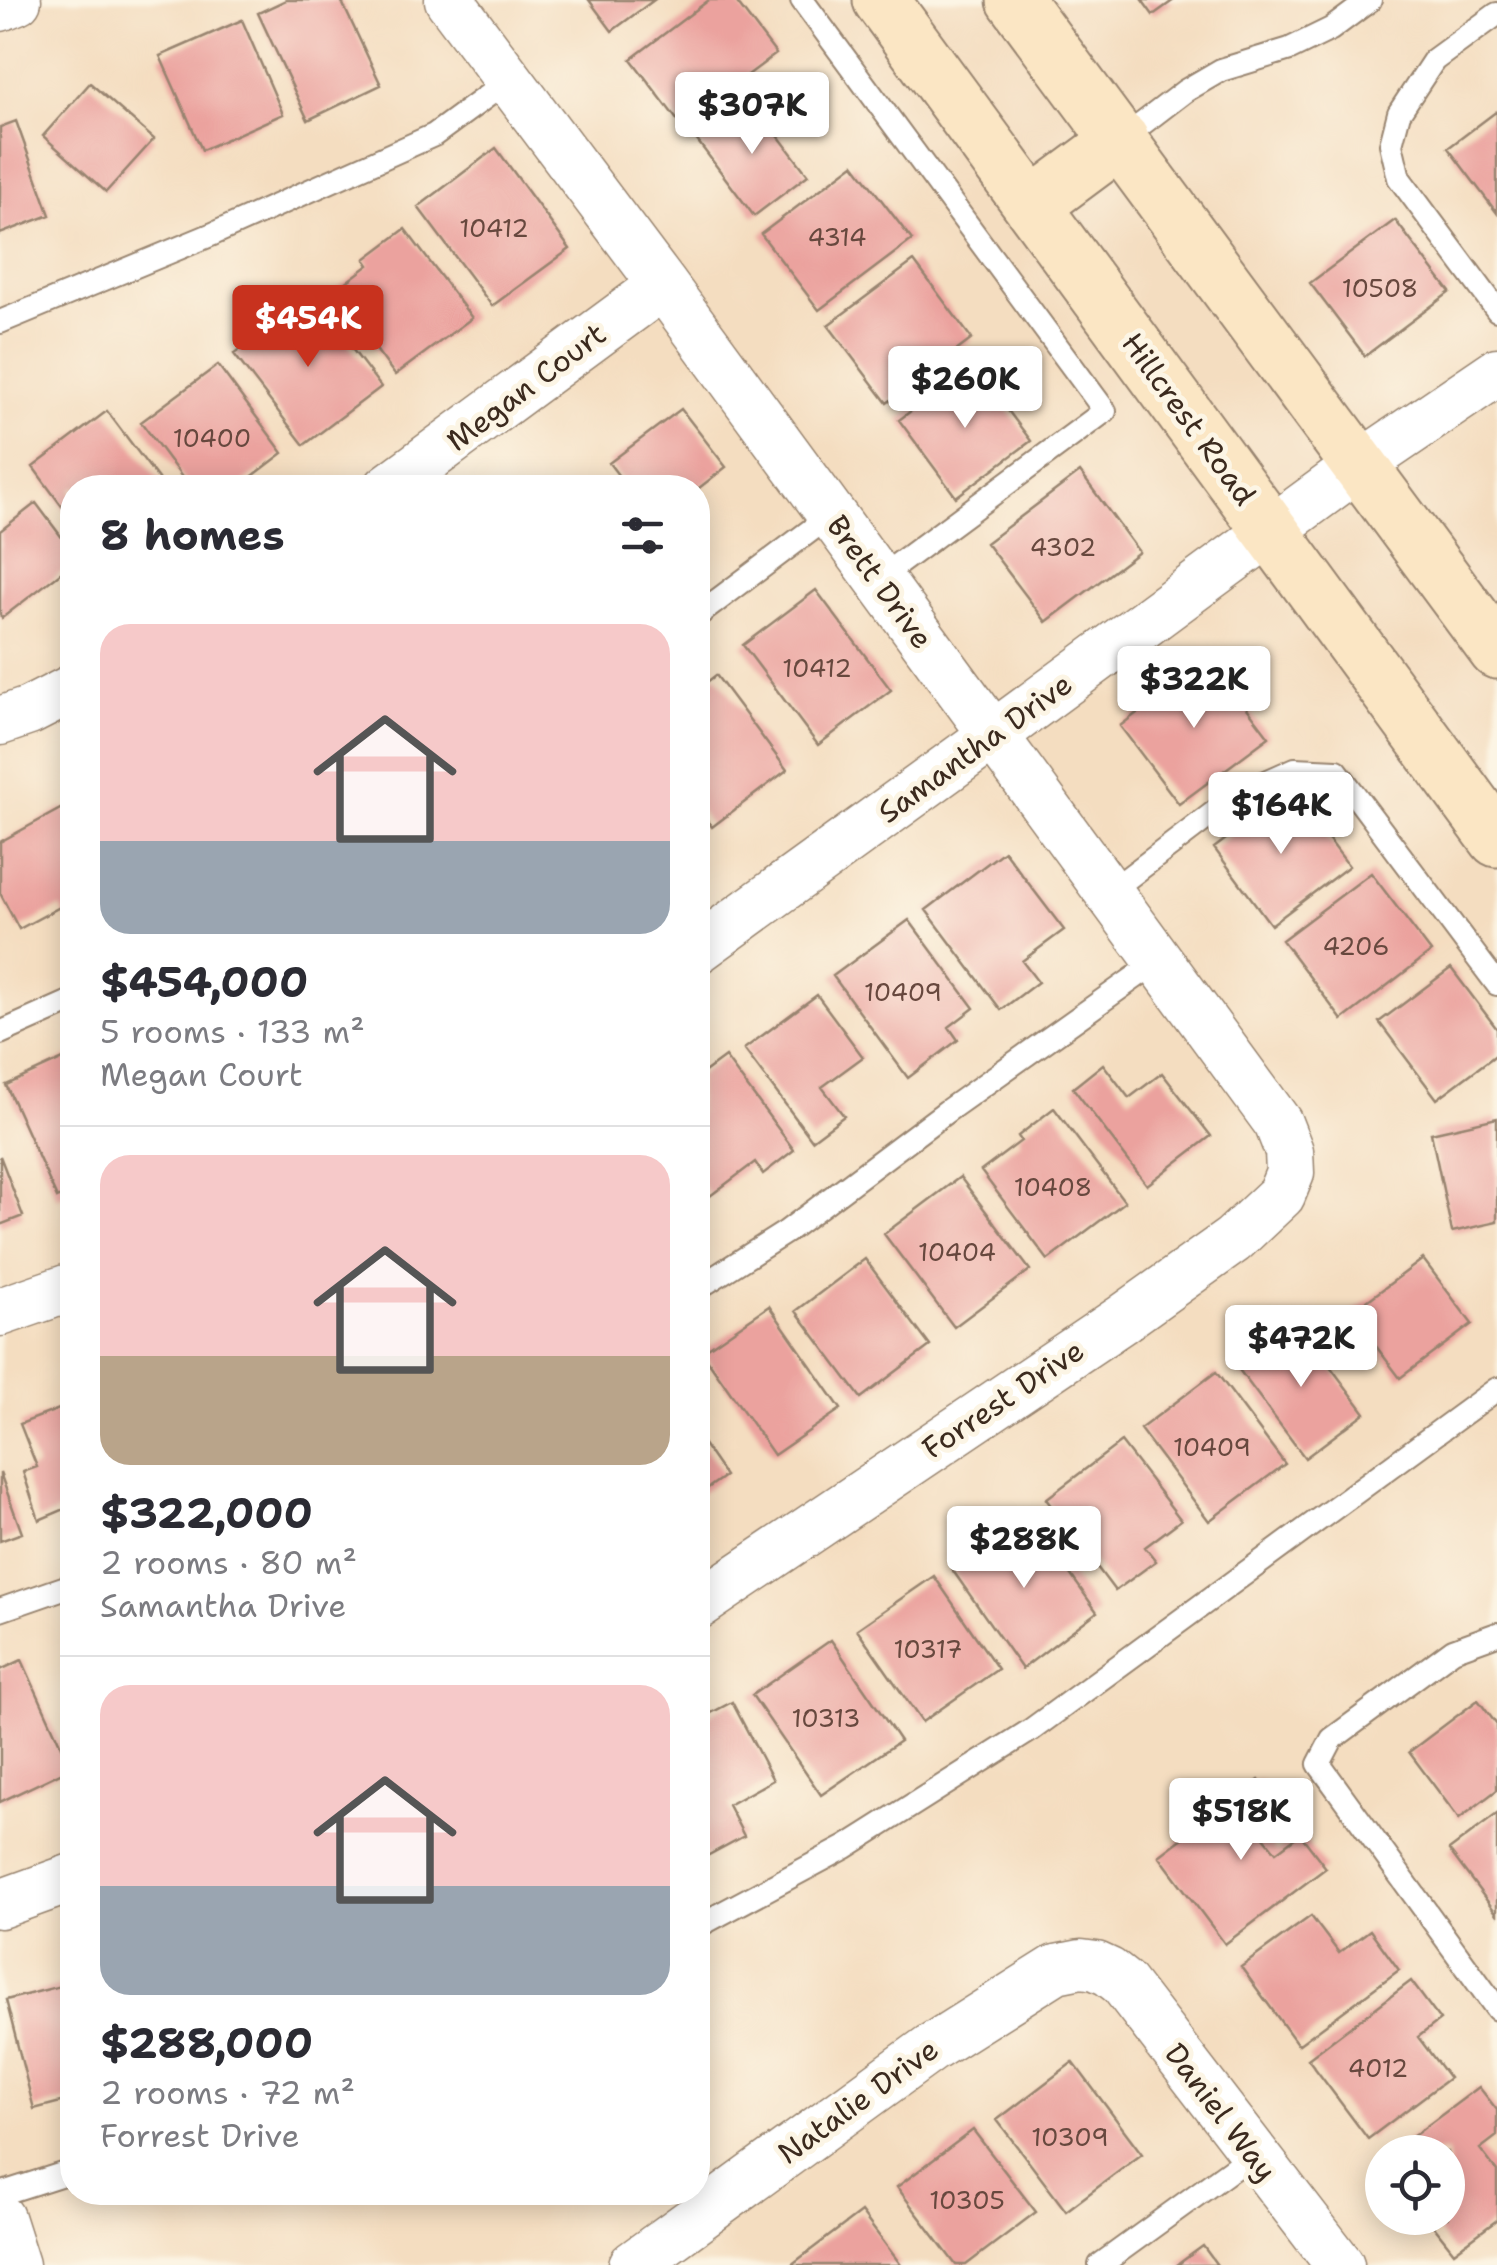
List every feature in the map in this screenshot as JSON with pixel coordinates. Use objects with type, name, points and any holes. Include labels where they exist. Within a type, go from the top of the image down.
[{"type":"main road","name":"Hillcrest Road","points":[[881,0],[1497,839]]},
{"type":"main road","points":[[1016,0],[1497,651]]},
{"type":"main road","points":[[1032,206],[1121,140]]},
{"type":"street","points":[[0,7],[17,0]]},
{"type":"street","name":"Brett Drive","points":[[449,0],[1278,1123],[1289,1151],[1290,1173]]},
{"type":"street","name":"Megan Court","points":[[406,475],[663,285]]},
{"type":"street","name":"Samantha Drive","points":[[710,940],[1360,465],[1497,372]]},
{"type":"street","points":[[0,721],[60,696]]},
{"type":"street","name":"Forrest Drive","points":[[710,1597],[1233,1240],[1281,1195],[1290,1173]]},
{"type":"street","points":[[0,1312],[60,1291]]},
{"type":"street","points":[[0,1904],[60,1882]]},
{"type":"street","name":"Natalie Drive","points":[[632,2265],[931,2048],[1056,1969],[1082,1964],[1096,1966]]},
{"type":"street","name":"Daniel Way","points":[[1096,1966],[1123,1983],[1340,2265]]},
{"type":"street","points":[[0,2218],[14,2265]]},
{"type":"lane","points":[[802,0],[1105,411],[878,579]]},
{"type":"lane","points":[[1121,140],[1184,91],[1221,70],[1290,49],[1331,30],[1370,0]]},
{"type":"lane","points":[[1497,14],[1434,60],[1400,113],[1390,144],[1399,178],[1497,310]]},
{"type":"lane","points":[[0,322],[399,152],[434,135],[509,80]]},
{"type":"lane","points":[[710,606],[831,515]]},
{"type":"lane","points":[[1108,892],[1237,795],[1295,770],[1338,771],[1497,984]]},
{"type":"lane","points":[[710,1280],[786,1232],[947,1111],[1158,961]]},
{"type":"lane","points":[[0,1033],[60,1007]]},
{"type":"lane","points":[[710,1920],[846,1847],[1031,1730],[1497,1389]]},
{"type":"lane","points":[[0,1610],[60,1589]]},
{"type":"lane","points":[[1497,1634],[1454,1650],[1332,1738],[1319,1764],[1497,2009]]},
{"type":"lane","points":[[1100,2265],[1254,2154]]},
{"type":"lane","points":[[0,2194],[60,2175]]},
{"type":"building","points":[[286,0],[341,0],[381,85],[308,120],[258,13]]},
{"type":"building","points":[[589,0],[654,0],[612,31]]},
{"type":"building","points":[[709,0],[735,0],[776,54],[681,125],[631,59]]},
{"type":"building","points":[[1142,0],[1174,0],[1153,15]]},
{"type":"building","points":[[242,20],[283,114],[202,150],[160,56]]},
{"type":"building","points":[[90,83],[154,139],[106,192],[43,136]]},
{"type":"building","points":[[750,99],[808,175],[754,216],[696,139]]},
{"type":"building","points":[[1497,111],[1497,213],[1448,148]]},
{"type":"building","points":[[16,121],[50,215],[0,234],[0,127]]},
{"type":"building","points":[[496,148],[570,249],[492,306],[418,207]]},
{"type":"building","points":[[854,164],[912,240],[819,310],[761,234]]},
{"type":"building","points":[[1395,220],[1450,292],[1365,356],[1310,283]]},
{"type":"building","points":[[405,229],[472,318],[395,375],[333,292],[369,265],[365,259]]},
{"type":"building","points":[[914,261],[972,339],[887,403],[828,325]]},
{"type":"building","points":[[312,296],[381,387],[304,445],[234,354]]},
{"type":"building","points":[[973,364],[1031,441],[956,497],[899,420]]},
{"type":"building","points":[[218,365],[283,453],[254,475],[180,475],[141,422]]},
{"type":"building","points":[[681,409],[726,467],[710,479],[710,475],[618,475],[609,463]]},
{"type":"building","points":[[107,411],[155,475],[60,475],[60,504],[33,467]]},
{"type":"building","points":[[1080,472],[1139,552],[1046,622],[986,543]]},
{"type":"building","points":[[36,503],[60,535],[60,573],[2,618],[0,615],[0,531]]},
{"type":"building","points":[[816,590],[891,690],[818,745],[743,645]]},
{"type":"building","points":[[1209,658],[1269,737],[1179,804],[1120,726]]},
{"type":"building","points":[[716,675],[787,770],[712,827],[710,824],[710,680]]},
{"type":"building","points":[[1291,790],[1349,866],[1271,925],[1214,848]]},
{"type":"building","points":[[60,809],[60,907],[19,929],[0,893],[0,842]]},
{"type":"building","points":[[1004,851],[1064,930],[1022,961],[1038,982],[1001,1010],[926,910]]},
{"type":"building","points":[[1371,873],[1431,952],[1342,1020],[1282,940]]},
{"type":"building","points":[[909,920],[974,1008],[949,1027],[958,1040],[908,1078],[833,976]]},
{"type":"building","points":[[1451,968],[1497,1029],[1497,1054],[1437,1099],[1379,1022]]},
{"type":"building","points":[[817,995],[863,1057],[822,1087],[844,1116],[812,1140],[744,1049]]},
{"type":"building","points":[[725,1057],[794,1150],[763,1174],[755,1162],[710,1196],[710,1068]]},
{"type":"building","points":[[60,1060],[60,1197],[57,1198],[6,1085]]},
{"type":"building","points":[[1103,1064],[1129,1098],[1162,1073],[1211,1136],[1147,1185],[1073,1088]]},
{"type":"building","points":[[1054,1108],[1125,1202],[1048,1260],[981,1171],[1021,1141],[1018,1136]]},
{"type":"building","points":[[1497,1118],[1497,1222],[1452,1232],[1431,1133]]},
{"type":"building","points":[[0,1156],[23,1216],[0,1225]]},
{"type":"building","points":[[960,1177],[1030,1270],[954,1327],[884,1234]]},
{"type":"building","points":[[865,1259],[930,1346],[861,1398],[796,1311]]},
{"type":"building","points":[[1423,1259],[1472,1324],[1400,1378],[1351,1313]]},
{"type":"building","points":[[769,1306],[841,1409],[774,1455],[710,1363],[710,1347]]},
{"type":"building","points":[[1297,1322],[1365,1413],[1305,1458],[1237,1367]]},
{"type":"building","points":[[1216,1372],[1285,1464],[1209,1521],[1140,1429]]},
{"type":"building","points":[[60,1409],[60,1511],[39,1520],[23,1472],[37,1467],[20,1424]]},
{"type":"building","points":[[1121,1442],[1181,1520],[1145,1547],[1156,1561],[1115,1591],[1046,1499]]},
{"type":"building","points":[[710,1454],[725,1476],[710,1487]]},
{"type":"building","points":[[0,1473],[22,1533],[0,1541]]},
{"type":"building","points":[[1027,1513],[1097,1612],[1022,1669],[951,1568]]},
{"type":"building","points":[[934,1576],[998,1669],[922,1722],[857,1629]]},
{"type":"building","points":[[831,1640],[900,1741],[821,1795],[752,1695]]},
{"type":"building","points":[[22,1660],[60,1744],[60,1773],[0,1802],[0,1670]]},
{"type":"building","points":[[1478,1700],[1497,1725],[1497,1790],[1459,1819],[1409,1752]]},
{"type":"building","points":[[732,1702],[773,1780],[728,1805],[744,1836],[710,1854],[710,1714]]},
{"type":"building","points":[[1259,1780],[1289,1819],[1264,1837],[1276,1852],[1300,1834],[1326,1868],[1225,1944],[1159,1856]]},
{"type":"building","points":[[1497,1814],[1497,1914],[1449,1850]]},
{"type":"building","points":[[1311,1916],[1339,1953],[1370,1930],[1399,1970],[1298,2045],[1241,1967]]},
{"type":"building","points":[[1411,1981],[1440,2020],[1418,2037],[1449,2078],[1373,2135],[1365,2135],[1308,2059]]},
{"type":"building","points":[[60,1986],[60,2102],[34,2109],[6,2000]]},
{"type":"building","points":[[1073,2062],[1142,2154],[1066,2211],[997,2120]]},
{"type":"building","points":[[1479,2087],[1497,2110],[1497,2136],[1480,2149],[1497,2171],[1497,2220],[1454,2252],[1440,2235],[1465,2235],[1465,2135],[1415,2135]]},
{"type":"building","points":[[973,2130],[1036,2212],[966,2265],[956,2265],[897,2187]]},
{"type":"building","points":[[861,2212],[901,2265],[791,2265]]},
{"type":"building","points":[[1203,2246],[1217,2265],[1177,2265]]}]
